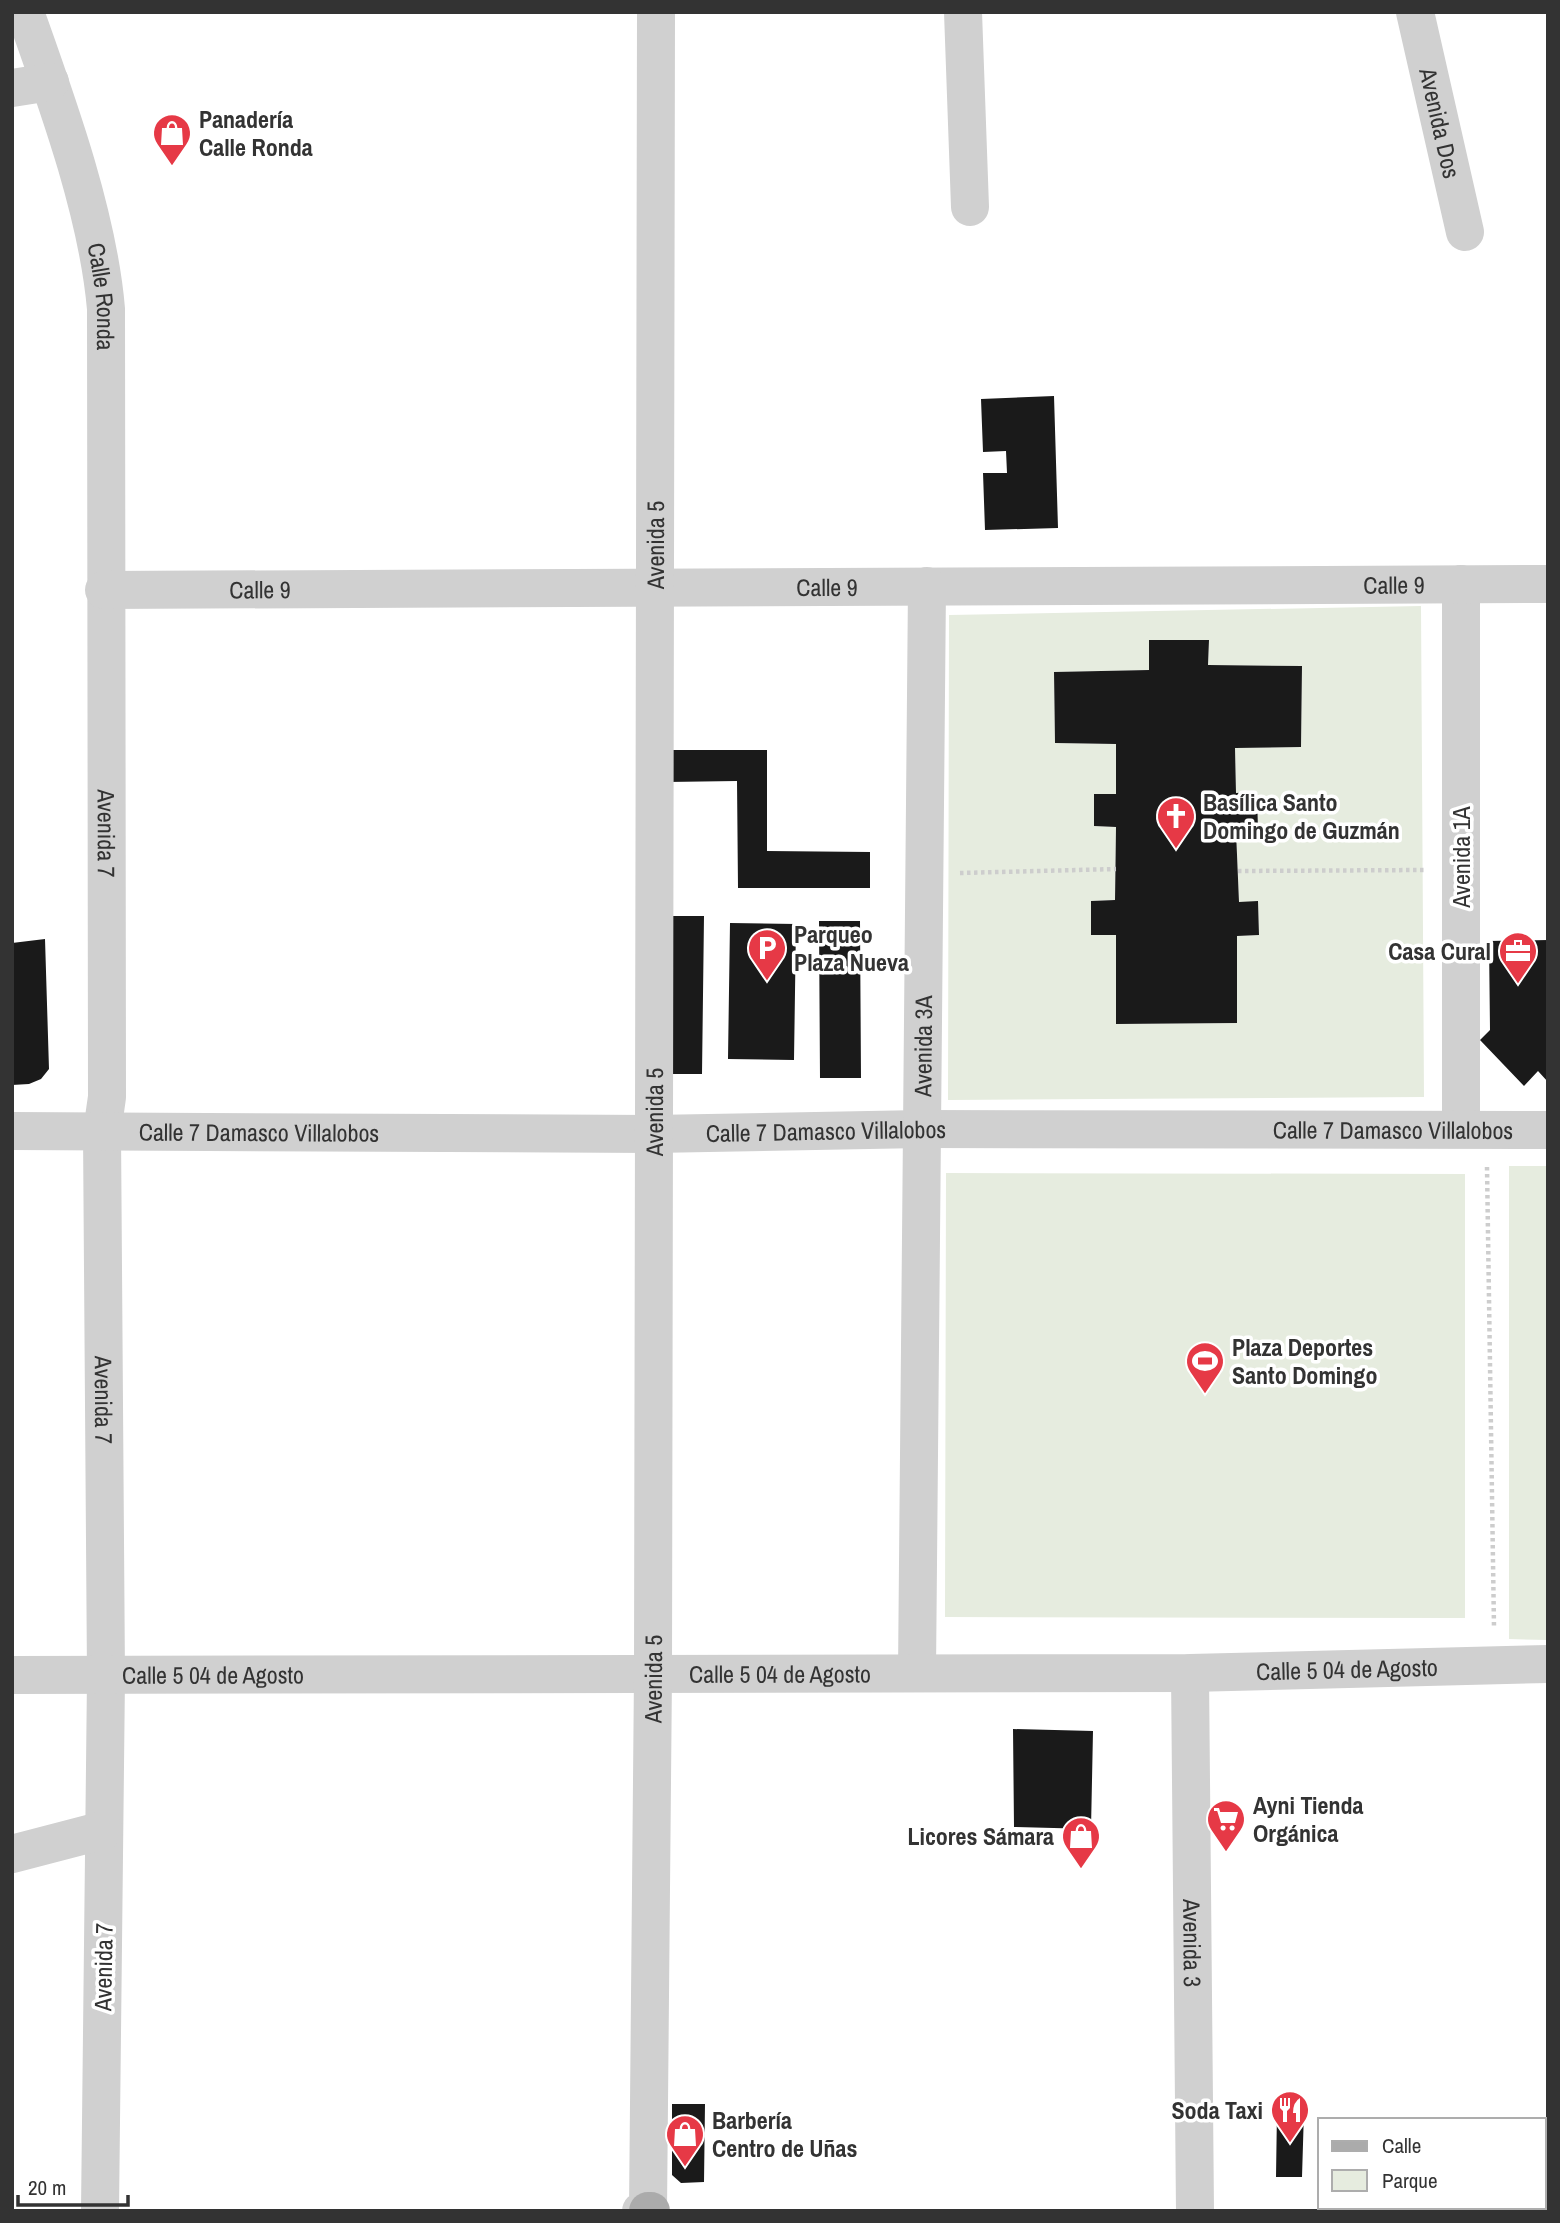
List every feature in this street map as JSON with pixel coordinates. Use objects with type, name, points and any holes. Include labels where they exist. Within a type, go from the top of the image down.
[{"type":"street","name":"Calle Ronda","points":[[25,12],[50,82],[103,270],[106,309],[104,590]]},
{"type":"street","points":[[963,12],[970,207]]},
{"type":"street","name":"Avenida Dos","points":[[1415,12],[1465,232]]},
{"type":"street","name":"Avenida 5","points":[[650,2211],[655,587],[665,13]]},
{"type":"street","points":[[12,88],[50,82]]},
{"type":"street","name":"Avenida 1A","points":[[1461,584],[1461,870],[1474,1130]]},
{"type":"street","name":"Calle 9","points":[[104,590],[1548,584]]},
{"type":"street","name":"Avenida 3A","points":[[917,1672],[927,586]]},
{"type":"street","name":"Avenida 7","points":[[100,2211],[106,1677],[102,1132],[107,1097],[104,590]]},
{"type":"street","name":"Calle 7 Damasco Villalobos","points":[[12,1130],[653,1134],[922,1129],[1548,1130]]},
{"type":"street","name":"Calle 5 04 de Agosto","points":[[12,1675],[106,1677],[1190,1673],[1494,1663],[1548,1664]]},
{"type":"street","name":"Avenida 3","points":[[1190,1673],[1195,2211]]},
{"type":"street","points":[[12,1854],[104,1830]]},
{"type":"street","points":[[641,2211],[650,2211]]},
{"type":"path","points":[[924,874],[1116,869]]},
{"type":"path","points":[[1238,871],[1461,870]]},
{"type":"path","points":[[1474,1130],[1494,1663]]},
{"type":"green space","points":[[1421,606],[1424,1097],[948,1100],[949,615]],"holes":[[[1150,640],[1209,640],[1208,665],[1302,666],[1301,747],[1235,748],[1236,793],[1257,793],[1258,829],[1236,831],[1239,902],[1258,902],[1259,935],[1237,936],[1237,1023],[1116,1024],[1116,935],[1091,935],[1091,901],[1115,900],[1116,827],[1094,826],[1094,795],[1116,794],[1116,744],[1055,743],[1054,672],[1149,670]]]},
{"type":"green space","points":[[1509,1166],[1548,1166],[1548,1640],[1509,1639]]},
{"type":"green space","name":"Plaza Deportes Santo Domingo","points":[[946,1173],[1465,1174],[1465,1618],[945,1617]]},
{"type":"building","points":[[1054,396],[1058,528],[985,530],[983,473],[1007,473],[1006,451],[983,452],[981,399]]},
{"type":"building","name":"Basílica Santo Domingo de Guzmán","points":[[1149,640],[1209,640],[1208,665],[1302,666],[1301,747],[1235,748],[1236,793],[1257,792],[1258,830],[1236,831],[1239,902],[1258,901],[1259,935],[1237,936],[1237,1023],[1116,1024],[1116,935],[1091,935],[1091,901],[1115,900],[1116,827],[1094,826],[1094,794],[1116,794],[1116,744],[1055,743],[1054,672],[1149,670]]},
{"type":"building","points":[[668,750],[767,750],[767,851],[870,852],[870,888],[738,888],[737,781],[667,782]]},
{"type":"building","points":[[667,916],[704,916],[702,1074],[665,1074]]},
{"type":"building","points":[[819,921],[860,921],[861,1078],[820,1078]]},
{"type":"building","points":[[730,923],[796,924],[794,1060],[728,1059]]},
{"type":"building","points":[[45,939],[49,1069],[41,1079],[29,1084],[12,1085],[12,943]]},
{"type":"building","name":"Casa Cural","points":[[1548,940],[1548,1082],[1538,1071],[1524,1086],[1480,1040],[1490,1030],[1489,941]]},
{"type":"building","points":[[1013,1729],[1093,1731],[1091,1829],[1014,1827]]},
{"type":"building","points":[[672,2104],[705,2104],[704,2182],[681,2183],[672,2175]]},
{"type":"building","name":"Soda Taxi","points":[[1277,2110],[1304,2111],[1302,2177],[1276,2177]]},
{"type":"building","points":[[1546,2123],[1548,2123],[1546,2174]]},
{"type":"place","name":"Panadería Calle Ronda","points":[[172,167]]},
{"type":"place","name":"Basílica Santo Domingo de Guzmán","points":[[1176,850]]},
{"type":"place","name":"Parqueo Plaza Nueva","points":[[767,982]]},
{"type":"place","name":"Casa Cural","points":[[1518,985]]},
{"type":"place","name":"Plaza Deportes Santo Domingo","points":[[1205,1395]]},
{"type":"place","name":"Ayni Tienda Orgánica","points":[[1226,1853]]},
{"type":"place","name":"Licores Sámara","points":[[1081,1870]]},
{"type":"place","name":"Soda Taxi","points":[[1290,2144]]},
{"type":"place","name":"Barbería Centro de Uñas","points":[[685,2168]]}]
